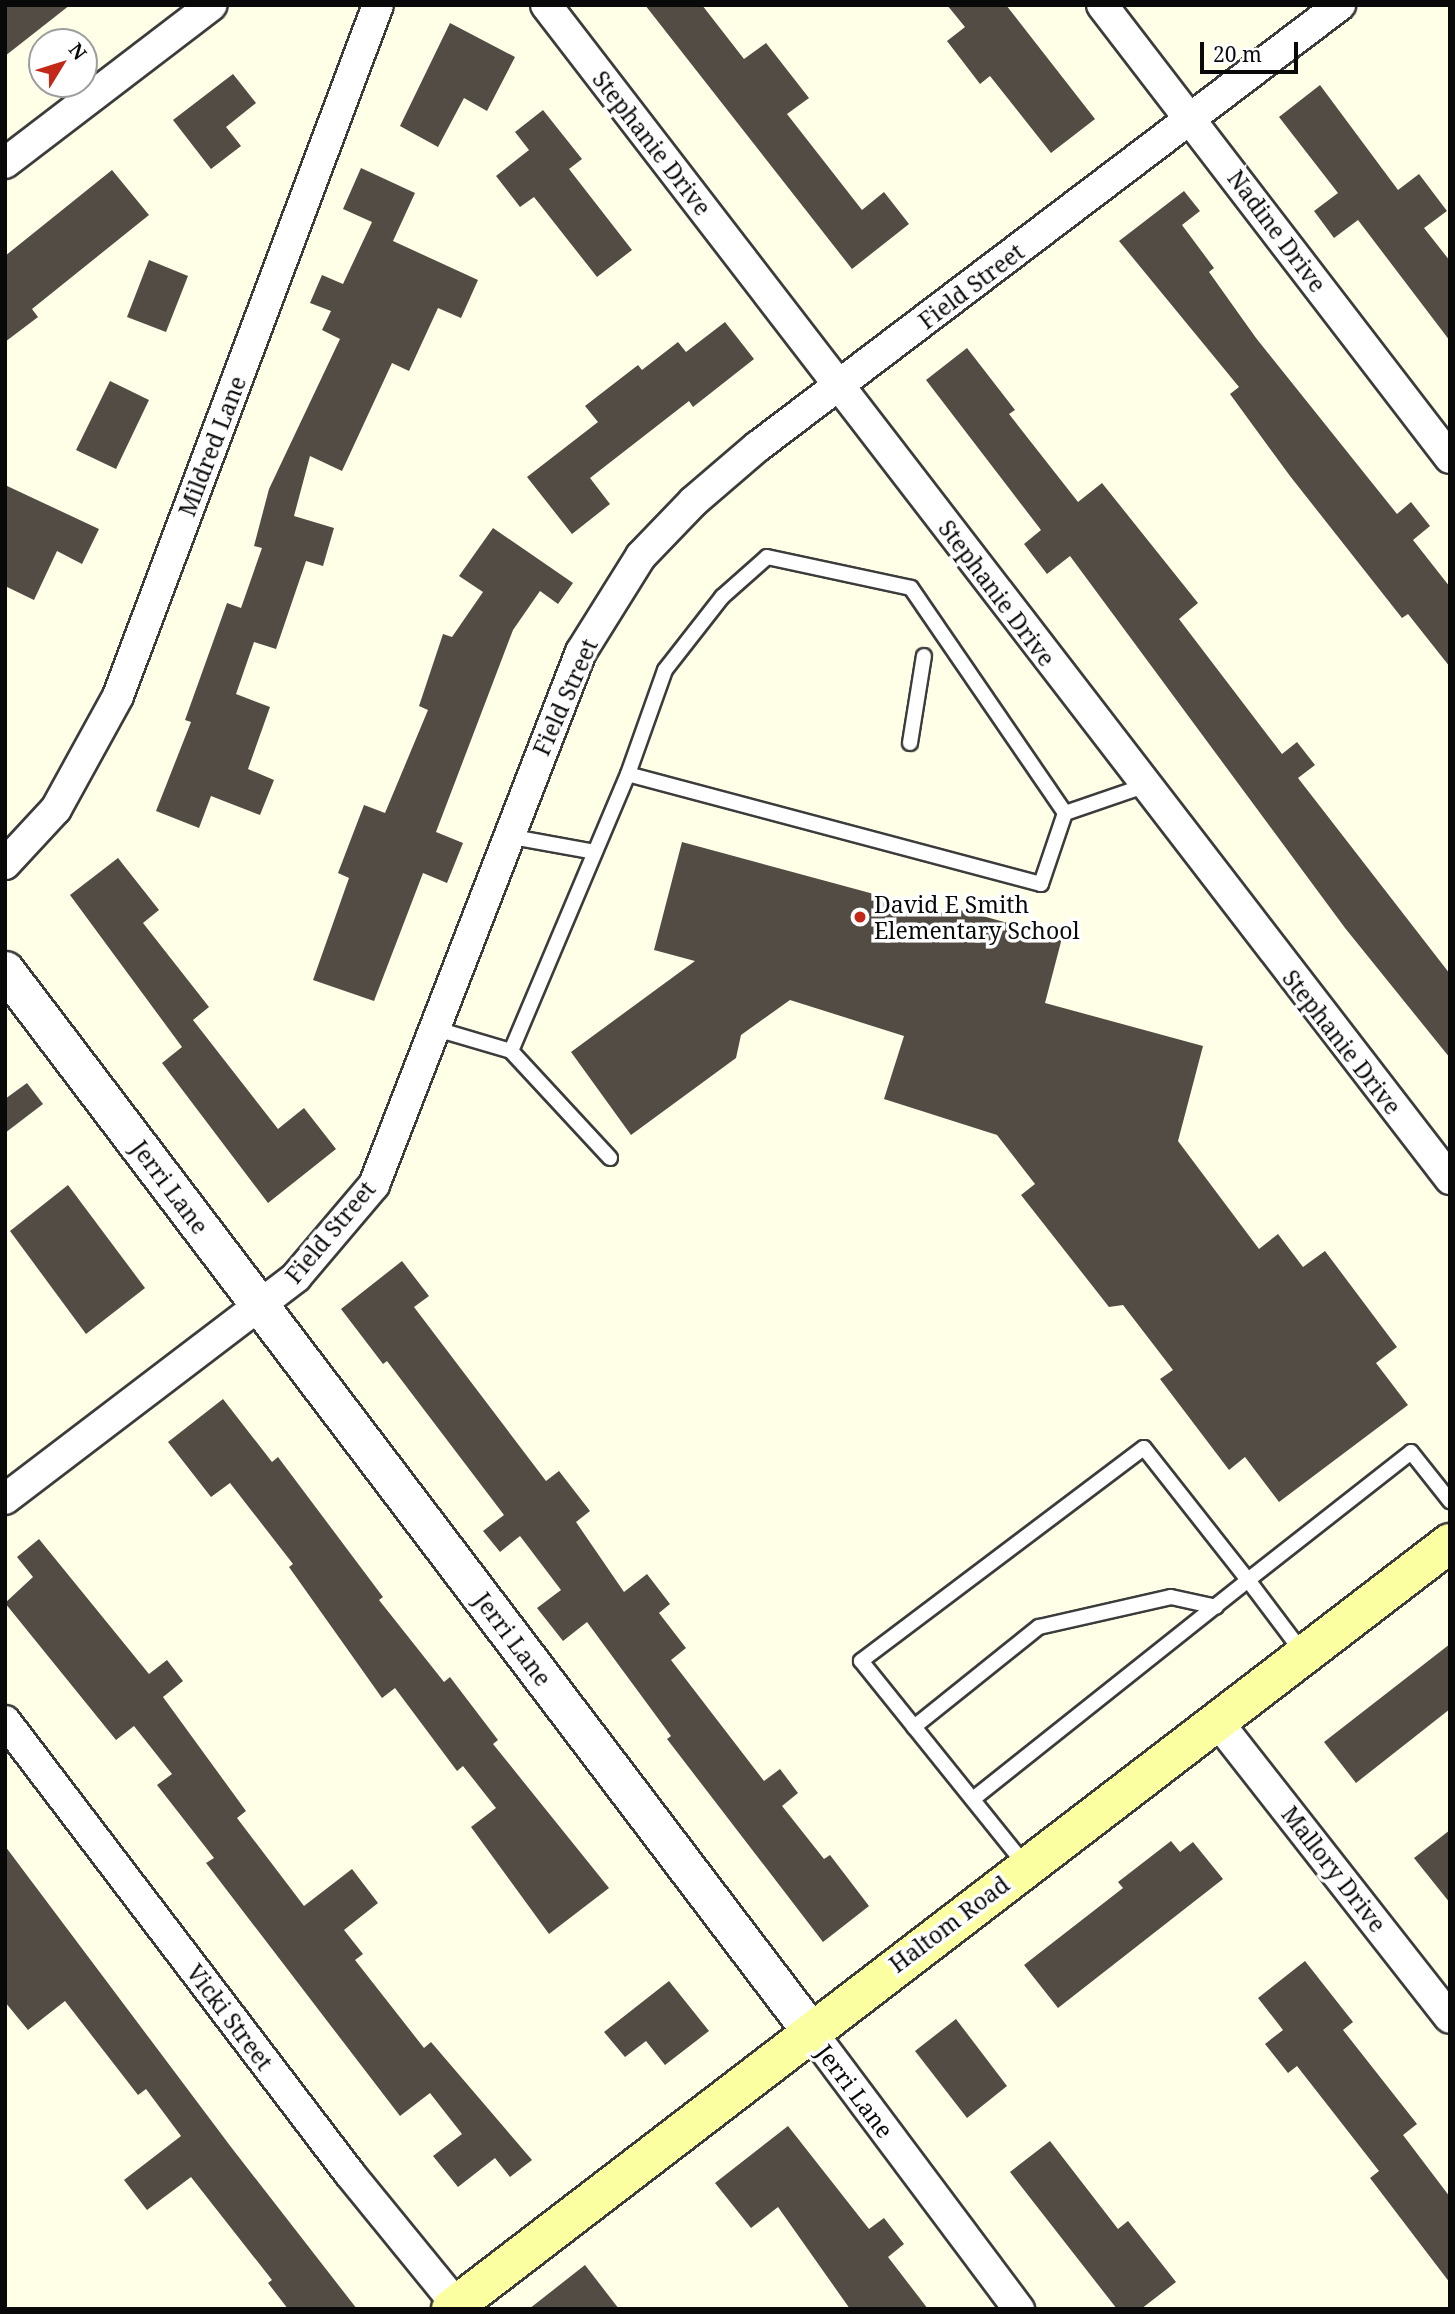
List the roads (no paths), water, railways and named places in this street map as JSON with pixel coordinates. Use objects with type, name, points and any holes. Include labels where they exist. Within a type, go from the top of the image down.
[{"type":"main road","name":"Haltom Road","points":[[456,2307],[810,2030],[1450,1543]]},
{"type":"street","points":[[5,163],[212,5]]},
{"type":"street","name":"Mildred Lane","points":[[5,864],[55,808],[118,696],[378,5]]},
{"type":"street","name":"Stephanie Drive","points":[[546,5],[1144,786],[1450,1179]]},
{"type":"street","name":"Nadine Drive","points":[[1102,5],[1450,458]]},
{"type":"street","name":"Field Street","points":[[5,1499],[296,1277],[374,1185],[506,835],[580,652],[641,556],[694,501],[839,386],[1340,5]]},
{"type":"street","name":"Jerri Lane","points":[[5,970],[1019,2309]]},
{"type":"street","name":"Mallory Drive","points":[[1217,1720],[1450,2018]]},
{"type":"street","name":"Vicki Street","points":[[5,1721],[350,2174],[456,2307]]},
{"type":"lane","points":[[511,1051],[628,774],[665,670],[722,597],[767,556],[911,588],[1065,813]]},
{"type":"lane","points":[[910,743],[924,656]]},
{"type":"lane","points":[[628,774],[1041,884],[1065,813]]},
{"type":"lane","points":[[1065,813],[1144,786]]},
{"type":"lane","points":[[506,835],[595,852]]},
{"type":"lane","points":[[432,1028],[511,1051],[610,1158]]},
{"type":"lane","points":[[1026,1866],[861,1661],[1144,1448],[1304,1655]]},
{"type":"lane","points":[[973,1799],[1411,1452],[1450,1501]]},
{"type":"lane","points":[[914,1727],[1040,1627],[1171,1597],[1216,1607]]},
{"type":"place","name":"David E Smith Elementary School","points":[[860,917]]}]
